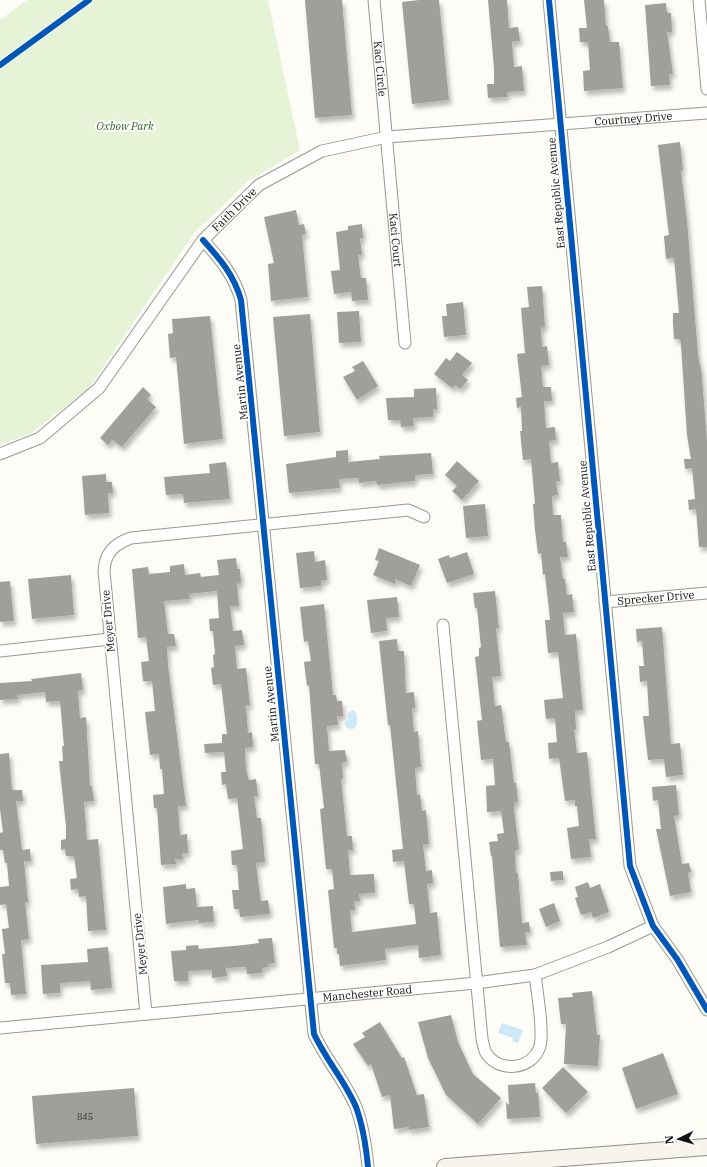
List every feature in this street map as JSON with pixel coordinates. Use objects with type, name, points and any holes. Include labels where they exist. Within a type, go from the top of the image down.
[{"type":"main road","points":[[445,1167],[707,1147]]},
{"type":"street","name":"Kaci Circle","points":[[374,0],[387,137]]},
{"type":"street","name":"East Republic Avenue","points":[[549,0],[559,123],[630,866],[653,926],[677,959],[707,1010]]},
{"type":"street","points":[[699,0],[707,89]]},
{"type":"street","name":"Courtney Drive","points":[[559,123],[707,113]]},
{"type":"street","name":"Faith Drive","points":[[0,454],[40,438],[99,388],[203,240],[259,185],[322,151],[387,137],[559,123]]},
{"type":"street","name":"Kaci Court","points":[[387,137],[405,343]]},
{"type":"street","name":"Martin Avenue","points":[[203,240],[228,269],[237,285],[241,300],[314,1034],[355,1106],[364,1134],[368,1167]]},
{"type":"street","name":"Meyer Drive","points":[[146,1014],[110,639],[104,560],[111,548],[130,538],[408,510],[424,517]]},
{"type":"street","name":"Sprecker Drive","points":[[605,602],[707,593]]},
{"type":"street","points":[[443,625],[482,1039],[485,1052],[494,1062],[505,1067],[516,1067],[530,1060],[539,1050],[542,1038],[535,975]]},
{"type":"street","points":[[0,651],[110,639]]},
{"type":"street","name":"Manchester Road","points":[[0,1028],[476,983],[535,975],[608,947],[653,926]]},
{"type":"green space","name":"Oxbow Park","points":[[27,0],[268,0],[300,150],[248,181],[194,233],[89,388],[30,434],[0,445],[0,20]]},
{"type":"water","points":[[352,710],[355,711],[357,719],[357,723],[353,729],[347,728],[344,723],[348,720],[348,713]]},
{"type":"water","points":[[502,1023],[523,1030],[518,1043],[512,1041],[513,1038],[498,1033]]},
{"type":"building","points":[[305,0],[342,0],[352,115],[315,118]]},
{"type":"building","points":[[439,0],[449,100],[412,104],[402,2]]},
{"type":"building","points":[[488,0],[507,0],[509,28],[518,27],[520,41],[512,42],[514,67],[522,66],[524,91],[507,92],[507,97],[488,98],[487,84],[494,84],[494,68]]},
{"type":"building","points":[[584,0],[604,0],[606,26],[608,26],[610,42],[619,42],[623,88],[584,91],[583,71],[590,70],[588,42],[580,42],[579,28],[587,28]]},
{"type":"building","points":[[666,3],[667,13],[671,13],[672,32],[667,32],[673,74],[669,74],[670,85],[651,86],[645,5]]},
{"type":"building","points":[[680,142],[683,170],[681,171],[707,440],[707,547],[699,547],[696,509],[689,510],[688,500],[695,499],[692,468],[685,469],[684,459],[691,459],[687,435],[681,345],[680,339],[674,339],[673,313],[679,313],[674,258],[666,259],[664,236],[669,235],[658,145]]},
{"type":"building","points":[[296,210],[299,225],[304,224],[306,234],[302,235],[308,297],[271,301],[268,264],[274,263],[264,217]]},
{"type":"building","points":[[362,224],[363,238],[360,238],[362,255],[358,255],[361,278],[366,278],[368,300],[352,301],[351,292],[334,294],[331,271],[340,270],[336,232],[348,230],[348,226]]},
{"type":"building","points":[[542,286],[545,327],[541,328],[542,347],[547,346],[549,365],[541,366],[543,387],[551,387],[552,401],[544,401],[546,428],[555,427],[556,440],[549,441],[551,463],[558,462],[560,481],[556,481],[558,495],[552,496],[553,515],[561,515],[563,542],[566,542],[568,557],[560,557],[567,595],[572,594],[574,612],[563,613],[565,635],[576,634],[583,710],[575,711],[576,729],[574,729],[577,753],[587,752],[596,839],[589,839],[591,857],[571,859],[567,828],[579,826],[577,806],[575,806],[575,800],[565,801],[559,758],[549,759],[548,743],[557,742],[555,718],[546,719],[544,700],[563,698],[558,652],[548,653],[545,620],[550,620],[545,574],[543,575],[541,553],[538,554],[535,530],[533,504],[535,504],[531,459],[523,460],[520,431],[522,431],[521,407],[517,408],[516,398],[522,397],[517,354],[525,353],[521,308],[529,307],[527,287]]},
{"type":"building","points":[[463,302],[466,335],[444,337],[442,316],[447,316],[446,304]]},
{"type":"building","points":[[359,311],[361,342],[339,343],[337,312]]},
{"type":"building","points":[[310,314],[320,432],[284,436],[273,317]]},
{"type":"building","points":[[210,316],[223,439],[184,444],[176,357],[170,358],[168,334],[173,333],[172,319]]},
{"type":"building","points":[[457,352],[472,363],[462,375],[468,380],[460,389],[455,385],[452,388],[434,374],[446,358],[450,361]]},
{"type":"building","points":[[363,361],[378,386],[357,400],[343,377],[355,371],[352,367]]},
{"type":"building","points":[[143,387],[151,395],[147,399],[156,407],[122,447],[112,440],[108,445],[100,438]]},
{"type":"building","points":[[436,388],[437,409],[433,409],[433,417],[413,418],[414,426],[401,427],[400,420],[388,420],[386,398],[414,397],[414,389]]},
{"type":"building","points":[[348,450],[348,462],[380,459],[379,456],[431,453],[433,474],[415,475],[415,481],[377,485],[376,481],[359,483],[358,478],[339,479],[340,488],[289,493],[286,464],[336,457],[336,451]]},
{"type":"building","points":[[457,461],[479,481],[462,500],[452,491],[457,486],[445,475]]},
{"type":"building","points":[[226,462],[230,499],[184,503],[183,494],[166,495],[164,477],[210,473],[209,464]]},
{"type":"building","points":[[106,474],[106,482],[112,482],[113,493],[108,493],[109,513],[85,515],[82,476]]},
{"type":"building","points":[[485,504],[488,536],[466,538],[463,506]]},
{"type":"building","points":[[379,548],[420,565],[411,586],[395,579],[395,584],[373,575],[379,561],[375,560]]},
{"type":"building","points":[[314,551],[315,562],[325,560],[327,580],[321,581],[321,586],[300,588],[296,553]]},
{"type":"building","points":[[467,552],[474,574],[447,583],[438,559],[449,555],[450,558]]},
{"type":"building","points":[[236,558],[237,569],[240,569],[241,583],[237,584],[239,606],[230,606],[233,631],[242,630],[244,645],[235,646],[237,669],[246,668],[250,705],[246,705],[248,733],[252,732],[253,747],[245,748],[246,769],[249,780],[256,779],[258,796],[254,796],[257,818],[261,818],[265,862],[256,863],[261,901],[268,900],[270,914],[240,917],[239,909],[234,909],[232,890],[239,890],[237,865],[232,865],[231,851],[243,849],[237,798],[228,799],[226,784],[222,785],[221,772],[226,772],[224,752],[205,753],[204,744],[222,743],[222,734],[227,734],[221,684],[213,685],[211,668],[214,667],[213,655],[215,654],[213,631],[210,631],[209,619],[219,618],[217,591],[189,594],[190,599],[164,601],[168,634],[174,634],[176,646],[167,647],[168,665],[186,806],[178,806],[180,835],[187,834],[188,853],[182,853],[183,859],[175,859],[176,864],[161,865],[157,808],[154,808],[153,795],[164,794],[162,769],[160,769],[159,754],[150,755],[145,712],[155,711],[152,681],[143,681],[141,662],[149,661],[146,637],[138,638],[132,569],[148,567],[149,574],[170,572],[170,566],[184,564],[185,575],[200,573],[201,577],[219,575],[217,560]]},
{"type":"building","points":[[71,575],[74,615],[32,619],[28,579]]},
{"type":"building","points":[[10,581],[14,621],[0,622],[0,582]]},
{"type":"building","points":[[495,591],[499,628],[496,628],[501,676],[492,677],[495,706],[501,705],[506,742],[509,742],[514,783],[516,783],[518,802],[515,802],[514,809],[519,849],[516,850],[515,853],[516,873],[518,873],[522,923],[529,922],[530,932],[525,932],[527,945],[500,947],[492,856],[489,842],[498,841],[497,834],[504,833],[501,811],[487,812],[486,786],[495,785],[493,759],[481,760],[477,721],[482,720],[475,657],[479,656],[479,648],[481,647],[477,608],[475,608],[473,593]]},
{"type":"building","points":[[397,597],[399,617],[386,618],[387,631],[371,633],[367,600]]},
{"type":"building","points":[[324,604],[333,695],[336,695],[337,701],[342,701],[343,716],[337,716],[338,725],[327,726],[329,751],[345,750],[347,762],[342,763],[343,779],[341,779],[347,836],[352,836],[353,850],[348,850],[350,875],[374,874],[375,893],[359,894],[360,901],[354,901],[355,910],[350,910],[352,932],[416,924],[414,904],[409,904],[404,861],[393,862],[392,850],[403,849],[390,725],[388,725],[379,641],[397,639],[398,651],[404,651],[406,693],[414,692],[415,708],[412,708],[414,732],[418,731],[421,767],[415,768],[417,795],[420,794],[422,811],[426,810],[429,844],[423,845],[426,871],[432,870],[433,883],[427,884],[430,913],[437,912],[441,955],[419,958],[418,945],[385,949],[386,960],[340,966],[337,948],[334,948],[328,890],[334,889],[332,869],[326,869],[320,809],[324,808],[319,764],[315,764],[309,685],[307,686],[304,662],[311,661],[308,641],[304,642],[300,607]]},
{"type":"building","points":[[662,627],[671,744],[680,743],[683,775],[666,777],[664,759],[648,760],[643,716],[649,716],[647,681],[640,682],[639,666],[644,666],[642,641],[637,642],[636,629]]},
{"type":"building","points":[[81,673],[83,690],[78,691],[80,718],[86,717],[90,786],[92,786],[94,801],[84,802],[87,840],[98,839],[106,930],[88,931],[86,896],[79,897],[78,889],[71,890],[70,879],[77,878],[74,856],[66,856],[65,849],[61,850],[61,840],[66,839],[66,826],[59,761],[63,761],[62,746],[64,746],[60,701],[46,702],[45,692],[17,695],[18,699],[0,700],[0,683],[32,681],[31,679]]},
{"type":"building","points":[[9,753],[12,790],[22,790],[23,801],[16,801],[22,850],[30,849],[31,861],[24,861],[28,902],[25,902],[29,939],[21,940],[26,994],[11,995],[10,983],[5,983],[2,954],[5,954],[2,929],[9,928],[6,904],[0,905],[0,887],[9,886],[7,863],[5,863],[3,850],[0,850],[0,833],[3,832],[0,809],[0,754]]},
{"type":"building","points":[[676,785],[679,815],[674,816],[682,864],[689,863],[691,872],[688,873],[691,892],[670,896],[656,829],[661,829],[658,800],[653,801],[652,787]]},
{"type":"building","points":[[563,871],[563,880],[551,881],[550,872]]},
{"type":"building","points":[[588,882],[590,888],[600,884],[609,912],[593,918],[591,912],[581,915],[575,898],[578,897],[575,887]]},
{"type":"building","points":[[186,884],[186,889],[195,888],[197,907],[213,906],[214,922],[199,923],[199,920],[166,924],[163,887]]},
{"type":"building","points":[[554,903],[560,921],[546,927],[539,909]]},
{"type":"building","points":[[272,938],[275,963],[268,964],[268,967],[262,968],[262,973],[247,974],[246,967],[226,968],[227,976],[212,978],[212,970],[188,971],[188,981],[174,981],[171,951],[186,950],[186,946],[198,945],[199,949],[244,945],[259,943],[258,939]]},
{"type":"building","points":[[108,947],[112,988],[91,990],[90,981],[60,983],[60,993],[43,994],[41,965],[88,962],[87,949]]},
{"type":"building","points":[[592,991],[597,1035],[600,1035],[598,1066],[564,1064],[566,1024],[561,1024],[558,998],[573,997],[572,993]]},
{"type":"building","points":[[451,1015],[458,1042],[473,1074],[501,1098],[478,1124],[446,1095],[428,1058],[418,1022]]},
{"type":"building","points":[[380,1022],[402,1058],[404,1057],[417,1095],[424,1094],[429,1127],[409,1130],[409,1127],[394,1129],[390,1095],[382,1097],[371,1064],[368,1066],[353,1044],[365,1037],[362,1033]]},
{"type":"building","points":[[663,1053],[678,1094],[636,1109],[622,1068]]},
{"type":"building","points":[[563,1067],[588,1092],[566,1113],[542,1088]]},
{"type":"building","points":[[535,1083],[536,1094],[538,1091],[540,1117],[507,1119],[506,1102],[509,1105],[508,1085]]},
{"type":"building","points":[[134,1088],[138,1136],[36,1144],[32,1096]]},
{"type":"cycle path","points":[[0,65],[89,0]]},
{"type":"cycle path","points":[[549,0],[630,866],[653,926],[677,959],[707,1010]]},
{"type":"cycle path","points":[[203,240],[221,261],[230,275],[241,300],[314,1034],[324,1053],[352,1097],[361,1121],[368,1167]]}]
